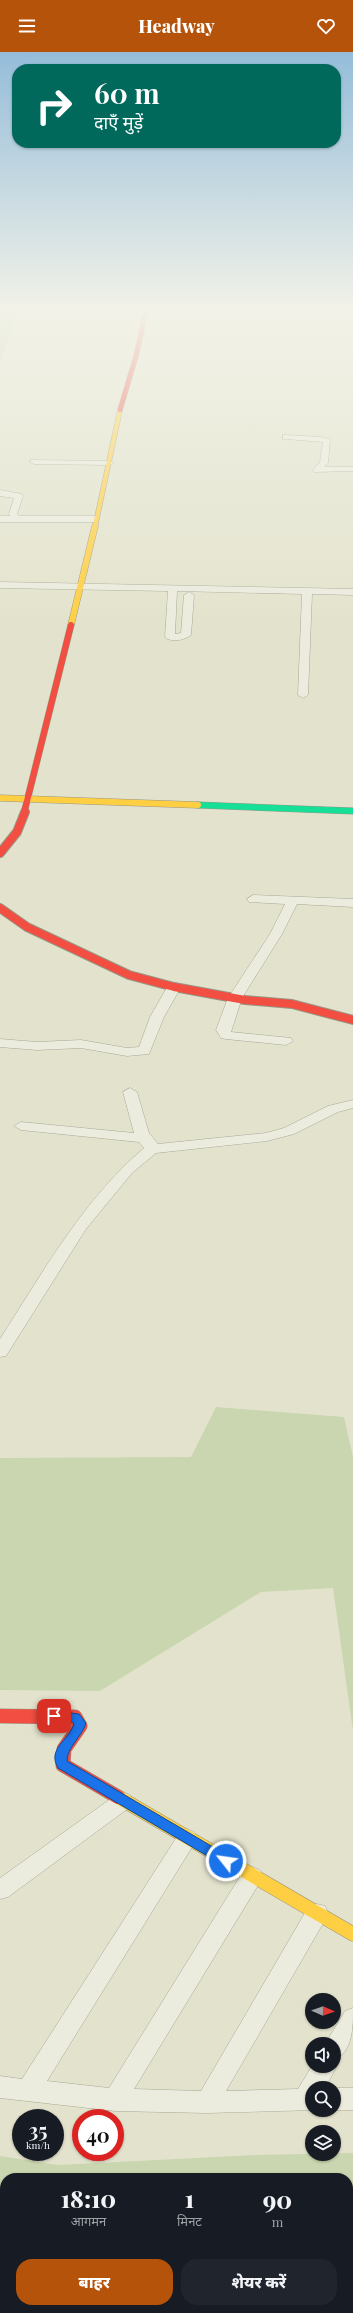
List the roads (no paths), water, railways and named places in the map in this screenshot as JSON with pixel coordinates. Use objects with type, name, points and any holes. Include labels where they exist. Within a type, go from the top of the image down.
[{"type":"street","points":[[0,853],[17,832],[22,822],[26,798],[82,586],[96,519],[110,463],[119,413]]},
{"type":"street","points":[[286,437],[321,439],[327,441],[324,463],[317,470],[353,469]]},
{"type":"street","points":[[34,462],[110,463]]},
{"type":"street","points":[[0,493],[19,496],[13,514],[16,519]]},
{"type":"street","points":[[0,519],[96,519]]},
{"type":"street","points":[[0,585],[173,587],[307,592],[353,592]]},
{"type":"street","points":[[173,587],[170,636],[178,637],[186,635],[188,595]]},
{"type":"street","points":[[303,695],[307,592]]},
{"type":"street","points":[[0,798],[353,810]]},
{"type":"street","points":[[253,899],[353,902]]},
{"type":"street","points":[[286,1041],[232,1036],[224,1033],[236,998],[276,934],[293,901]]},
{"type":"street","points":[[0,908],[20,923],[79,953],[129,975],[174,988],[236,998],[292,1004],[353,1020]]},
{"type":"street","points":[[0,1043],[38,1046],[81,1044],[127,1052],[144,1051],[157,1017],[174,988]]},
{"type":"street","points":[[130,1092],[148,1143]]},
{"type":"street","points":[[21,1126],[148,1143],[267,1137],[289,1131],[333,1109],[353,1104]]},
{"type":"street","points":[[0,1352],[80,1227],[148,1143]]},
{"type":"street","points":[[0,1716],[75,1717],[79,1720],[80,1726],[61,1751],[61,1761],[68,1768],[353,1934]]},
{"type":"street","points":[[0,1890],[123,1801]]},
{"type":"street","points":[[28,2090],[188,1838]]},
{"type":"street","points":[[115,2100],[252,1876]]},
{"type":"street","points":[[207,2102],[317,1913]]},
{"type":"street","points":[[341,2038],[353,2018]]},
{"type":"street","points":[[0,2087],[115,2100],[207,2102],[305,2100]]},
{"type":"street","points":[[341,2099],[353,2099]]}]
